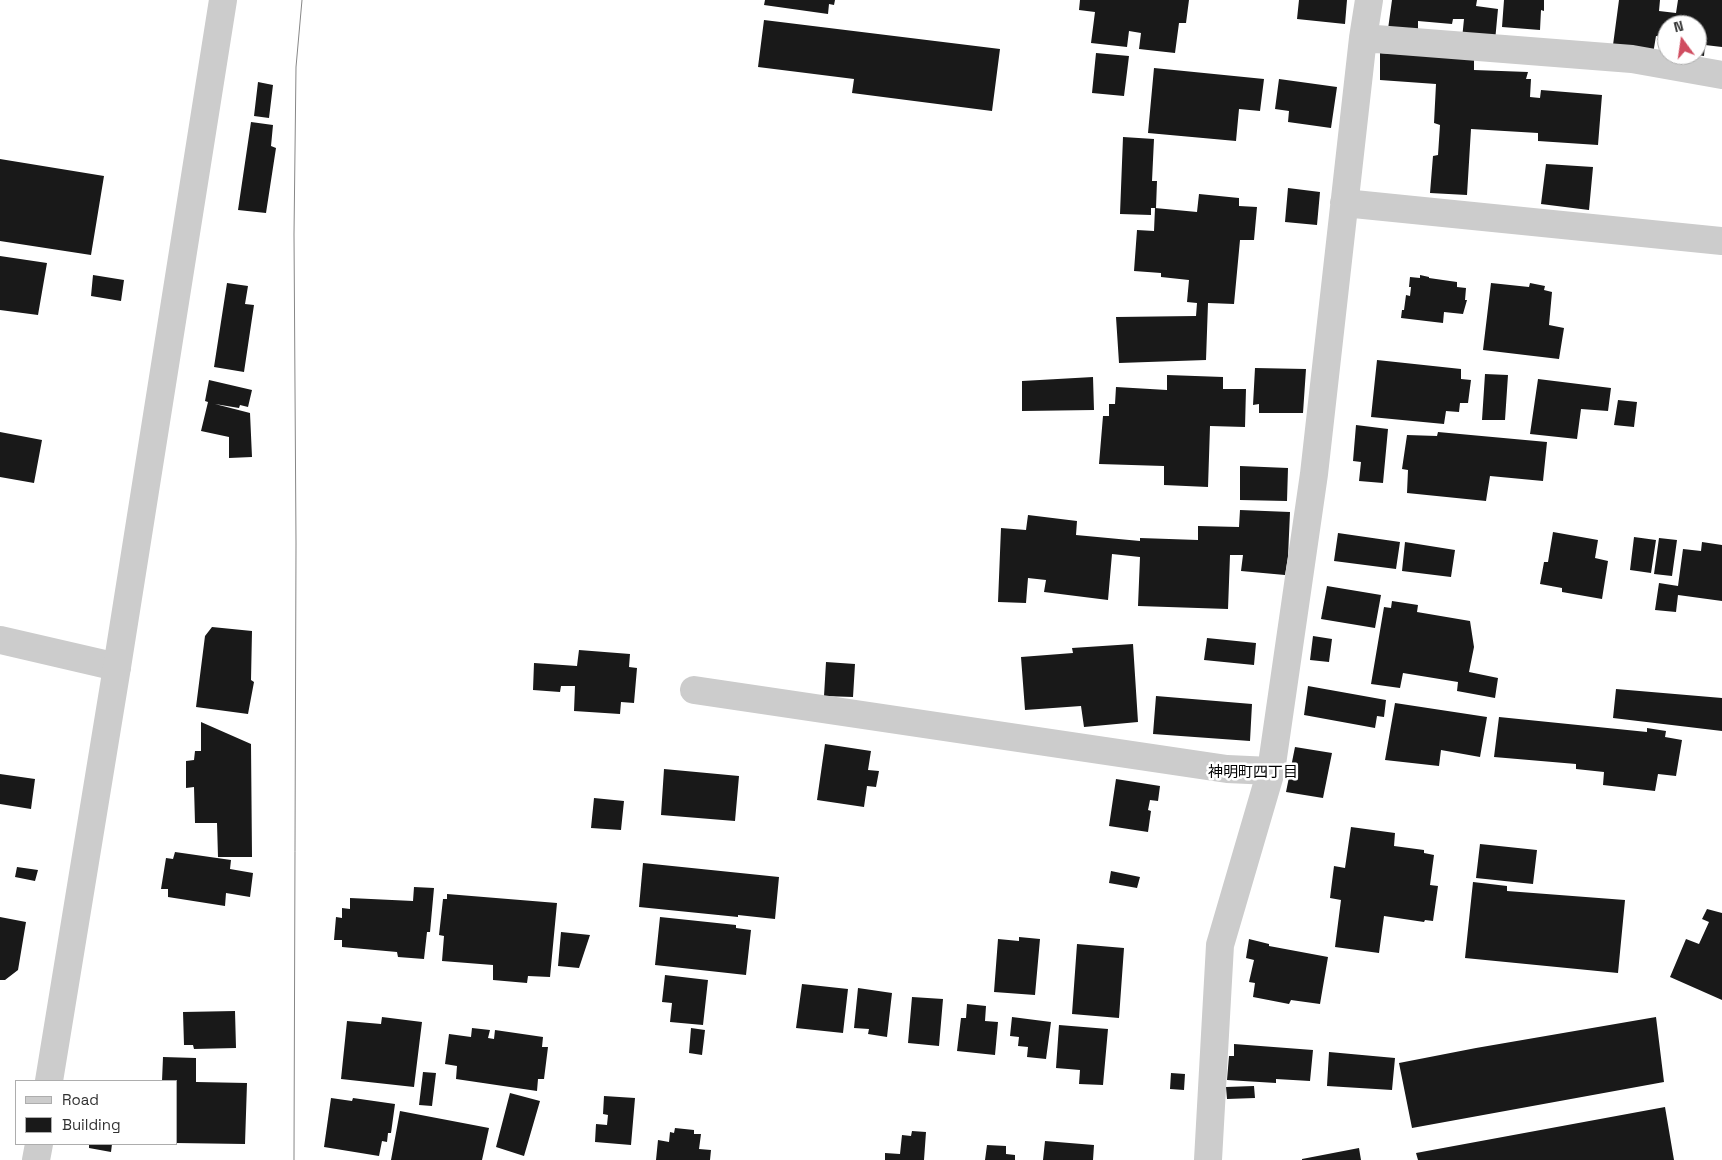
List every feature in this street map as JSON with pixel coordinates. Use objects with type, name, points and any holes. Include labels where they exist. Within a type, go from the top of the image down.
[{"type":"street","points":[[49,1080],[223,0]]},
{"type":"street","points":[[1208,1160],[1220,945],[1271,771],[1314,474],[1363,38],[1369,0]]},
{"type":"street","points":[[1363,38],[1632,59],[1722,75]]},
{"type":"street","points":[[1344,203],[1722,241]]},
{"type":"street","points":[[0,640],[117,667]]},
{"type":"street","points":[[694,690],[1227,769],[1271,771]]},
{"type":"street","points":[[36,1160],[39,1145]]},
{"type":"building","points":[[765,0],[835,0],[834,5],[829,4],[828,14],[764,5]]},
{"type":"building","points":[[1080,0],[1189,0],[1186,23],[1179,23],[1175,53],[1139,49],[1141,33],[1129,31],[1127,47],[1091,43],[1095,12],[1079,10]]},
{"type":"building","points":[[1299,0],[1347,0],[1345,24],[1297,19]]},
{"type":"building","points":[[1392,0],[1477,0],[1476,6],[1498,9],[1495,41],[1462,39],[1464,19],[1453,19],[1452,24],[1418,21],[1418,32],[1388,29]]},
{"type":"building","points":[[1504,0],[1544,0],[1544,11],[1541,10],[1540,30],[1502,27]]},
{"type":"building","points":[[1619,0],[1660,0],[1659,11],[1676,13],[1678,0],[1722,0],[1722,47],[1707,45],[1707,15],[1657,15],[1657,36],[1653,54],[1613,45]]},
{"type":"building","points":[[764,20],[1000,49],[992,111],[852,93],[854,79],[758,67]]},
{"type":"building","points":[[1096,53],[1129,56],[1124,96],[1092,93]]},
{"type":"building","points":[[1380,53],[1474,59],[1474,70],[1528,72],[1526,79],[1531,79],[1530,97],[1540,98],[1541,90],[1602,95],[1598,145],[1538,141],[1538,133],[1471,129],[1467,195],[1430,193],[1433,156],[1438,155],[1440,125],[1434,123],[1436,84],[1380,80]]},
{"type":"building","points":[[1154,68],[1264,79],[1260,111],[1239,109],[1236,141],[1148,133]]},
{"type":"building","points":[[1279,79],[1337,87],[1331,128],[1288,122],[1289,111],[1275,109]]},
{"type":"building","points":[[258,82],[273,85],[269,118],[254,116]]},
{"type":"building","points":[[251,122],[273,125],[271,146],[276,148],[266,213],[238,210]]},
{"type":"building","points":[[1123,137],[1154,139],[1152,181],[1157,181],[1156,208],[1151,208],[1151,215],[1120,214]]},
{"type":"building","points":[[0,159],[104,176],[91,255],[0,241]]},
{"type":"building","points":[[1546,164],[1593,167],[1589,210],[1541,204]]},
{"type":"building","points":[[1288,188],[1320,192],[1317,225],[1285,222]]},
{"type":"building","points":[[1199,194],[1239,198],[1239,206],[1257,207],[1254,240],[1240,240],[1234,304],[1208,303],[1206,360],[1119,363],[1116,317],[1196,316],[1197,303],[1187,302],[1189,280],[1161,277],[1161,273],[1134,271],[1137,230],[1154,231],[1155,208],[1197,212]]},
{"type":"building","points":[[0,256],[47,263],[38,315],[0,310]]},
{"type":"building","points":[[93,275],[124,280],[121,301],[91,296]]},
{"type":"building","points":[[1420,275],[1457,282],[1457,287],[1466,288],[1465,300],[1467,300],[1463,314],[1444,312],[1443,323],[1401,318],[1406,295],[1410,296],[1410,277],[1420,278]]},
{"type":"building","points":[[227,283],[248,286],[245,304],[254,305],[244,372],[214,367]]},
{"type":"building","points":[[1491,283],[1529,287],[1530,283],[1545,286],[1544,290],[1552,292],[1549,325],[1564,328],[1559,359],[1483,350]]},
{"type":"building","points":[[1377,360],[1461,369],[1461,379],[1471,380],[1468,403],[1460,403],[1459,412],[1446,411],[1444,424],[1371,417]]},
{"type":"building","points":[[1255,368],[1306,369],[1303,413],[1259,413],[1259,404],[1253,405]]},
{"type":"building","points":[[1485,374],[1508,375],[1505,420],[1482,420]]},
{"type":"building","points":[[1167,375],[1223,377],[1223,389],[1246,389],[1245,427],[1210,426],[1208,487],[1164,485],[1164,466],[1099,464],[1103,416],[1109,416],[1109,404],[1115,404],[1116,387],[1167,390]]},
{"type":"building","points":[[1093,377],[1094,410],[1022,411],[1022,381]]},
{"type":"building","points":[[1538,379],[1611,388],[1608,411],[1581,409],[1577,439],[1530,434]]},
{"type":"building","points":[[209,380],[252,390],[248,407],[240,405],[239,408],[215,404],[250,413],[252,457],[229,458],[229,437],[201,431],[208,402],[205,401]]},
{"type":"building","points":[[1618,400],[1637,402],[1634,427],[1614,425]]},
{"type":"building","points":[[1356,425],[1388,429],[1383,483],[1359,481],[1361,462],[1353,461]]},
{"type":"building","points":[[0,432],[42,440],[34,483],[0,477]]},
{"type":"building","points":[[1438,432],[1547,442],[1543,481],[1490,476],[1486,501],[1407,493],[1408,470],[1402,469],[1407,435],[1437,436]]},
{"type":"building","points":[[1240,466],[1288,468],[1287,501],[1240,500]]},
{"type":"building","points":[[1240,510],[1290,512],[1288,557],[1285,575],[1241,571],[1243,555],[1230,555],[1228,609],[1138,606],[1140,557],[1112,554],[1108,600],[1044,592],[1046,580],[1028,578],[1026,603],[998,602],[1001,528],[1026,530],[1028,515],[1077,521],[1076,535],[1140,541],[1140,538],[1198,540],[1198,526],[1239,527]]},
{"type":"building","points":[[1553,532],[1598,540],[1595,558],[1608,561],[1602,599],[1562,592],[1562,588],[1540,584],[1544,562],[1548,562]]},
{"type":"building","points":[[1338,533],[1400,542],[1396,569],[1334,561]]},
{"type":"building","points":[[1634,537],[1656,540],[1651,573],[1630,570]]},
{"type":"building","points":[[1659,538],[1677,540],[1672,576],[1654,574]]},
{"type":"building","points":[[1405,542],[1455,550],[1451,577],[1402,571]]},
{"type":"building","points":[[1702,542],[1722,545],[1722,601],[1678,595],[1676,612],[1655,610],[1659,583],[1678,586],[1683,549],[1701,551]]},
{"type":"building","points":[[1327,586],[1381,595],[1375,628],[1321,619]]},
{"type":"building","points":[[1392,601],[1418,605],[1417,612],[1470,621],[1474,647],[1469,672],[1498,678],[1495,698],[1457,691],[1458,682],[1403,673],[1400,688],[1371,684],[1384,607],[1391,608]]},
{"type":"building","points":[[212,627],[252,631],[251,680],[254,682],[248,714],[196,707],[205,636]]},
{"type":"building","points":[[1313,636],[1332,639],[1329,662],[1310,660]]},
{"type":"building","points":[[1207,638],[1256,643],[1254,665],[1204,660]]},
{"type":"building","points":[[1133,644],[1138,722],[1084,727],[1081,706],[1025,710],[1021,657],[1073,653],[1072,648]]},
{"type":"building","points":[[579,650],[630,654],[629,667],[637,668],[634,703],[621,702],[620,714],[574,711],[575,686],[561,686],[560,692],[533,690],[534,663],[577,666]]},
{"type":"building","points":[[826,662],[855,664],[853,697],[824,696]]},
{"type":"building","points":[[1308,686],[1386,700],[1384,717],[1377,716],[1375,728],[1304,715]]},
{"type":"building","points":[[1616,689],[1722,698],[1722,731],[1613,718]]},
{"type":"building","points":[[1156,696],[1252,704],[1250,741],[1153,734]]},
{"type":"building","points":[[1395,703],[1487,717],[1480,757],[1441,750],[1439,766],[1385,760]]},
{"type":"building","points":[[1499,717],[1647,732],[1647,728],[1666,731],[1665,737],[1682,740],[1676,776],[1658,774],[1655,791],[1603,785],[1604,772],[1576,769],[1576,764],[1494,757]]},
{"type":"building","points":[[201,722],[251,744],[252,857],[218,857],[217,823],[195,823],[194,787],[186,788],[186,761],[194,760],[195,751],[201,751]]},
{"type":"building","points":[[825,744],[871,751],[868,770],[879,771],[876,787],[867,786],[864,807],[817,800]]},
{"type":"building","points":[[1295,747],[1332,753],[1323,798],[1286,792]]},
{"type":"building","points":[[664,769],[739,776],[735,821],[661,815]]},
{"type":"building","points":[[0,774],[35,779],[31,809],[0,804]]},
{"type":"building","points":[[1116,779],[1160,786],[1158,801],[1150,800],[1148,810],[1151,811],[1148,832],[1109,826]]},
{"type":"building","points":[[594,798],[624,801],[621,830],[591,828]]},
{"type":"building","points":[[1351,827],[1395,833],[1394,846],[1424,850],[1424,853],[1434,855],[1430,885],[1438,886],[1433,921],[1425,920],[1424,922],[1384,916],[1379,953],[1335,947],[1341,900],[1330,898],[1334,866],[1345,868]]},
{"type":"building","points":[[1480,844],[1537,850],[1533,884],[1476,878]]},
{"type":"building","points":[[175,852],[231,860],[230,869],[253,873],[250,897],[226,893],[225,906],[168,897],[168,889],[161,889],[166,858],[173,859]]},
{"type":"building","points":[[643,863],[779,877],[775,919],[639,907]]},
{"type":"building","points":[[17,867],[38,870],[35,881],[15,877]]},
{"type":"building","points":[[1111,871],[1140,877],[1137,888],[1109,883]]},
{"type":"building","points":[[1473,882],[1507,886],[1507,891],[1625,900],[1618,973],[1465,958]]},
{"type":"building","points":[[414,887],[434,888],[430,932],[427,932],[424,959],[398,957],[397,952],[342,947],[342,940],[334,940],[336,917],[342,918],[342,908],[350,909],[350,898],[413,901]]},
{"type":"building","points":[[447,894],[557,903],[550,977],[528,976],[527,983],[493,980],[493,965],[442,961],[444,936],[439,935],[443,899],[447,899]]},
{"type":"building","points":[[1707,909],[1722,913],[1722,1000],[1670,977],[1686,939],[1699,944],[1709,922],[1702,919]]},
{"type":"building","points":[[0,917],[26,922],[18,970],[5,980],[0,980]]},
{"type":"building","points":[[660,917],[736,925],[736,928],[751,930],[746,975],[655,965]]},
{"type":"building","points":[[561,932],[590,935],[579,968],[558,966]]},
{"type":"building","points":[[1019,937],[1040,939],[1035,995],[994,992],[998,939],[1019,941]]},
{"type":"building","points":[[1249,939],[1269,944],[1269,946],[1328,957],[1320,1004],[1291,1000],[1289,1004],[1253,997],[1255,983],[1249,982],[1254,960],[1246,958]]},
{"type":"building","points":[[1077,944],[1124,948],[1119,1018],[1072,1014]]},
{"type":"building","points":[[665,975],[708,980],[703,1025],[670,1022],[672,1003],[662,1002]]},
{"type":"building","points":[[802,984],[848,989],[843,1033],[796,1028]]},
{"type":"building","points":[[858,988],[892,993],[887,1037],[868,1034],[869,1029],[854,1028]]},
{"type":"building","points":[[912,997],[943,999],[939,1046],[908,1043]]},
{"type":"building","points":[[967,1004],[986,1006],[985,1021],[998,1022],[995,1055],[957,1051],[961,1018],[966,1018]]},
{"type":"building","points":[[235,1011],[236,1048],[194,1049],[193,1045],[184,1045],[183,1012]]},
{"type":"building","points":[[382,1017],[422,1022],[414,1087],[341,1079],[347,1021],[381,1024]]},
{"type":"building","points":[[1012,1017],[1051,1022],[1046,1059],[1027,1057],[1028,1047],[1018,1046],[1019,1037],[1010,1036]]},
{"type":"building","points":[[1656,1017],[1664,1082],[1412,1128],[1399,1063]]},
{"type":"building","points":[[1059,1025],[1108,1029],[1103,1085],[1079,1084],[1080,1070],[1056,1068]]},
{"type":"building","points":[[472,1028],[490,1030],[488,1038],[494,1039],[495,1030],[543,1037],[542,1047],[548,1047],[544,1079],[538,1079],[537,1091],[456,1079],[457,1066],[445,1064],[449,1034],[471,1037]]},
{"type":"building","points":[[691,1028],[705,1030],[702,1055],[689,1053]]},
{"type":"building","points":[[1234,1044],[1313,1050],[1310,1081],[1276,1079],[1276,1083],[1227,1080],[1229,1056],[1234,1056]]},
{"type":"building","points":[[1329,1052],[1395,1058],[1392,1090],[1327,1086]]},
{"type":"building","points":[[163,1057],[196,1058],[196,1082],[247,1083],[245,1144],[178,1143],[178,1080],[162,1080]]},
{"type":"building","points":[[423,1072],[436,1073],[432,1106],[419,1105]]},
{"type":"building","points":[[1171,1073],[1185,1074],[1184,1090],[1170,1089]]},
{"type":"building","points":[[1254,1086],[1255,1098],[1227,1099],[1226,1087]]},
{"type":"building","points":[[510,1093],[540,1101],[524,1156],[496,1147]]},
{"type":"building","points":[[604,1096],[635,1098],[631,1145],[595,1142],[596,1124],[607,1125],[608,1115],[603,1114]]},
{"type":"building","points":[[331,1098],[352,1101],[353,1098],[395,1104],[391,1133],[388,1133],[387,1142],[382,1141],[379,1156],[324,1147]]},
{"type":"building","points":[[1665,1107],[1674,1160],[1418,1160],[1416,1153]]},
{"type":"building","points":[[400,1111],[489,1128],[482,1160],[391,1160]]},
{"type":"building","points":[[675,1128],[694,1130],[694,1134],[701,1134],[699,1149],[711,1150],[710,1160],[656,1160],[658,1140],[669,1142],[670,1132],[674,1133]]},
{"type":"building","points":[[912,1131],[926,1132],[924,1160],[885,1160],[885,1153],[900,1154],[902,1135],[911,1136]]},
{"type":"building","points":[[1045,1141],[1094,1145],[1093,1160],[1043,1160]]},
{"type":"building","points":[[89,1145],[112,1145],[111,1152],[89,1148]]},
{"type":"building","points":[[987,1145],[1006,1146],[1006,1154],[1015,1155],[1015,1160],[985,1160]]},
{"type":"building","points":[[1359,1148],[1361,1160],[1302,1160],[1302,1159]]},
{"type":"tram line","points":[[294,1160],[296,543],[294,234],[296,67],[302,0]]},
{"type":"district","name":"神明町四丁目","points":[[1253,773]]}]
